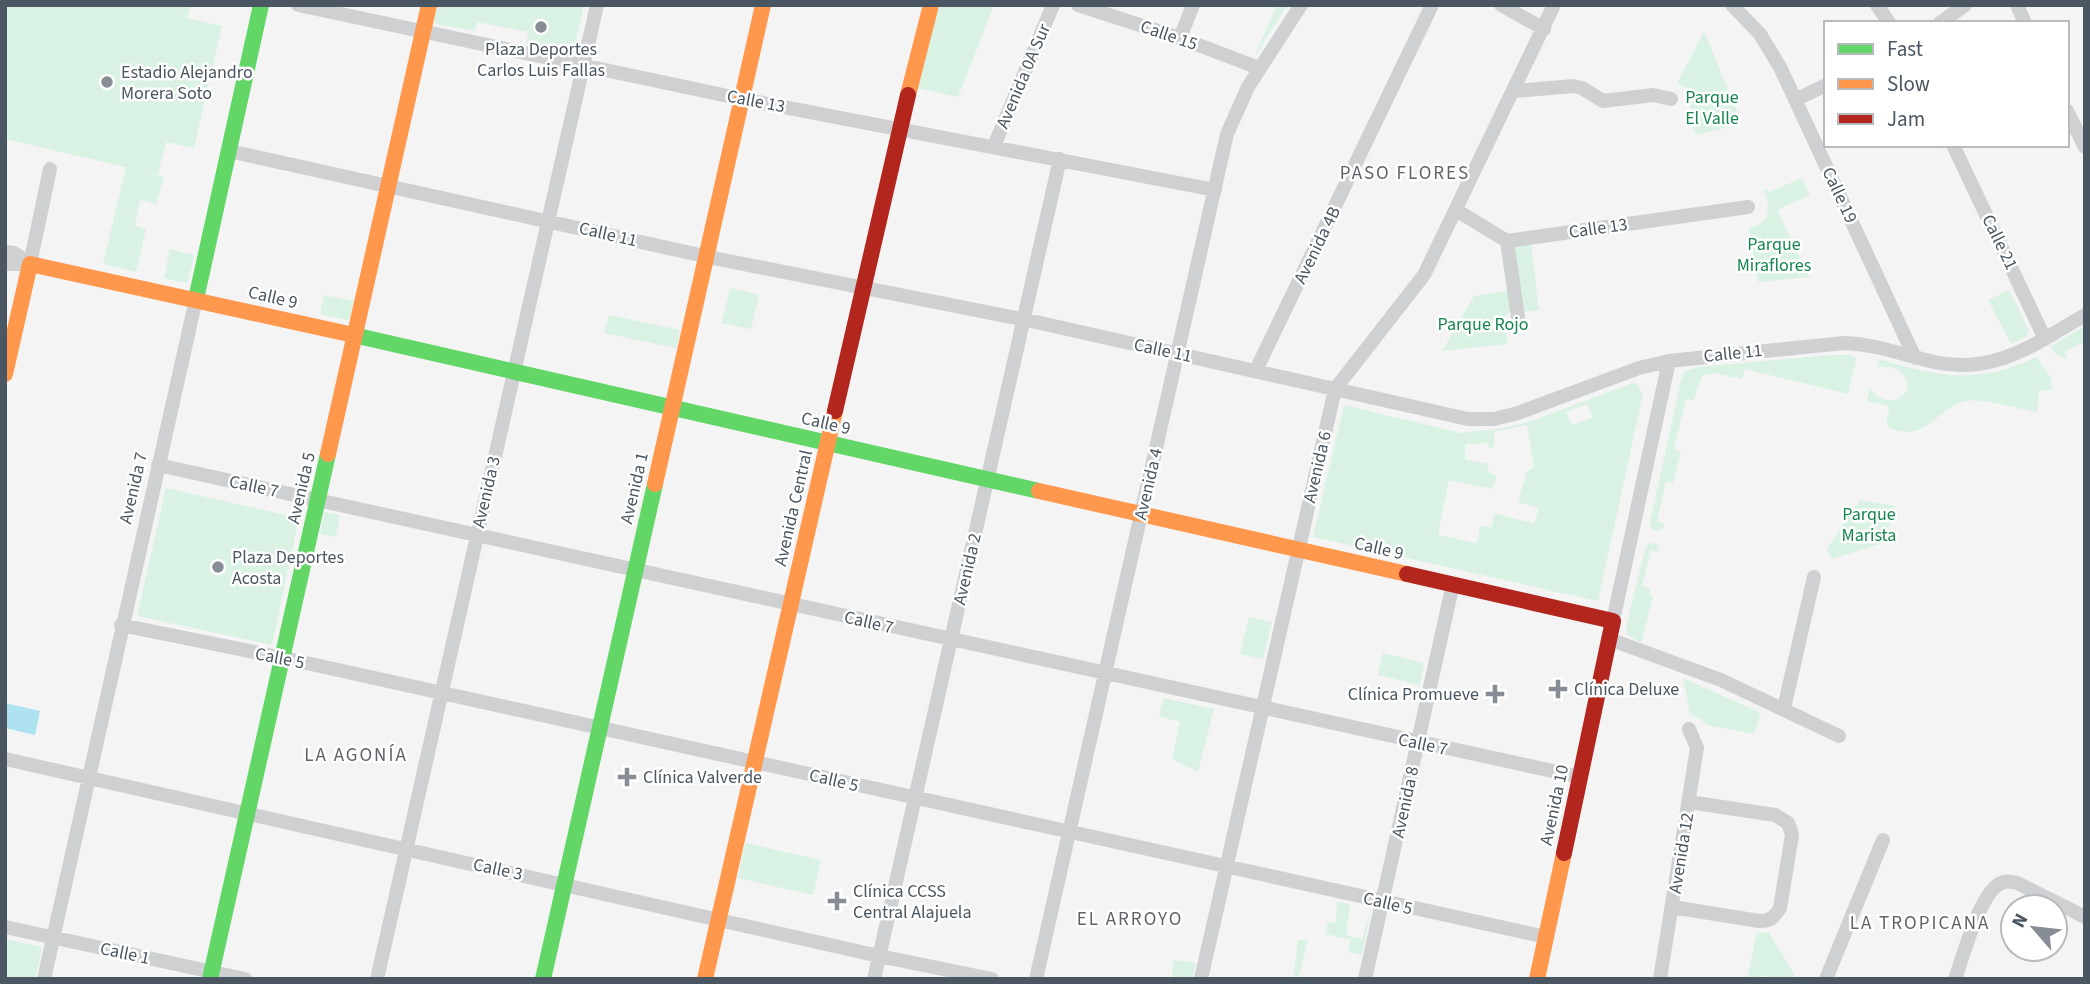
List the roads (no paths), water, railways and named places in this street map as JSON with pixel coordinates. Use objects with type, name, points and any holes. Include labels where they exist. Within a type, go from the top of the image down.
[{"type":"main road","name":"Avenida 7","points":[[196,299],[261,5]]},
{"type":"main road","name":"Avenida 5","points":[[211,975],[429,5]]},
{"type":"main road","name":"Avenida 1","points":[[543,979],[763,5]]},
{"type":"main road","name":"Avenida Central","points":[[705,979],[899,130],[931,5]]},
{"type":"main road","name":"Calle 9","points":[[30,264],[196,299],[1613,621]]},
{"type":"main road","points":[[5,374],[30,264]]},
{"type":"main road","name":"Avenida 10","points":[[1537,979],[1613,621]]},
{"type":"street","name":"Calle 13","points":[[298,5],[742,99],[1214,190]]},
{"type":"street","name":"Avenida 3","points":[[377,979],[597,5]]},
{"type":"street","name":"Avenida 0A Sur","points":[[994,146],[1053,5]]},
{"type":"street","name":"Calle 15","points":[[1078,5],[1180,38],[1259,68]]},
{"type":"street","points":[[1180,38],[1193,5]]},
{"type":"street","name":"Avenida 4","points":[[1037,979],[1231,122],[1259,68],[1300,5]]},
{"type":"street","name":"Avenida 4B","points":[[1256,370],[1432,5]]},
{"type":"street","points":[[1501,5],[1544,29]]},
{"type":"street","name":"Avenida 6","points":[[1201,979],[1335,389],[1419,282],[1555,5]]},
{"type":"street","name":"Calle 19","points":[[1732,5],[1752,24],[1767,44],[1916,358]]},
{"type":"street","points":[[1877,5],[1888,21]]},
{"type":"street","points":[[1943,21],[1965,5]]},
{"type":"street","points":[[2017,5],[2024,21]]},
{"type":"street","points":[[1514,91],[1573,86],[1582,88],[1603,101],[1653,95],[1671,99]]},
{"type":"street","points":[[1795,100],[1824,86]]},
{"type":"street","points":[[2069,115],[2085,147]]},
{"type":"street","name":"Calle 21","points":[[1954,147],[2045,339]]},
{"type":"street","name":"Calle 11","points":[[229,151],[706,256],[1256,370],[1457,418],[1483,420],[1518,413],[1639,368],[1669,361],[1844,342],[1956,365],[1984,364],[2013,356],[2085,315]]},
{"type":"street","name":"Avenida 2","points":[[874,979],[1060,159]]},
{"type":"street","points":[[30,264],[50,169]]},
{"type":"street","name":"Calle 13","points":[[1507,241],[1748,207]]},
{"type":"street","points":[[1456,210],[1507,241],[1519,324]]},
{"type":"street","points":[[5,251],[14,253],[30,264]]},
{"type":"street","points":[[5,264],[30,264]]},
{"type":"street","name":"Avenida 7","points":[[44,979],[196,299]]},
{"type":"street","points":[[1613,621],[1669,361]]},
{"type":"street","name":"Calle 7","points":[[158,465],[1580,777]]},
{"type":"street","points":[[1784,709],[1814,577]]},
{"type":"street","name":"Avenida 8","points":[[1365,979],[1453,584]]},
{"type":"street","name":"Calle 5","points":[[121,625],[282,658],[1546,937]]},
{"type":"street","points":[[1609,639],[1721,680],[1839,736]]},
{"type":"street","name":"Avenida 12","points":[[1660,979],[1698,748],[1689,729]]},
{"type":"street","name":"Calle 3","points":[[5,759],[879,956],[992,979]]},
{"type":"street","points":[[1672,907],[1759,921],[1768,921],[1775,917],[1780,908],[1792,835],[1788,823],[1774,815],[1689,802]]},
{"type":"street","points":[[1826,979],[1883,840]]},
{"type":"street","points":[[1955,979],[1985,900],[1993,888],[2004,881],[2017,883],[2085,917]]},
{"type":"street","name":"Calle 1","points":[[5,927],[211,975],[245,979]]},
{"type":"water","points":[[5,703],[40,711],[35,735],[5,728]]},
{"type":"place","name":"Plaza Deportes Carlos Luis Fallas","points":[[541,27]]},
{"type":"place","name":"Estadio Alejandro Morera Soto","points":[[107,82]]},
{"type":"place","name":"Plaza Deportes Acosta","points":[[218,567]]},
{"type":"place","name":"Clínica Deluxe","points":[[1558,689]]},
{"type":"place","name":"Clínica Promueve","points":[[1495,694]]},
{"type":"place","name":"Clínica Valverde","points":[[627,777]]},
{"type":"place","name":"Clínica CCSS Central Alajuela","points":[[837,901]]},
{"type":"district","name":"PASO FLORES","points":[[1405,172]]},
{"type":"district","name":"LA AGONÍA","points":[[356,754]]},
{"type":"district","name":"EL ARROYO","points":[[1130,918]]},
{"type":"district","name":"LA TROPICANA","points":[[1920,922]]},
{"type":"park label","name":"Parque El Valle","points":[[1712,107]]},
{"type":"park label","name":"Parque Miraflores","points":[[1774,254]]},
{"type":"park label","name":"Parque Rojo","points":[[1483,324]]},
{"type":"park label","name":"Parque Marista","points":[[1869,524]]}]
